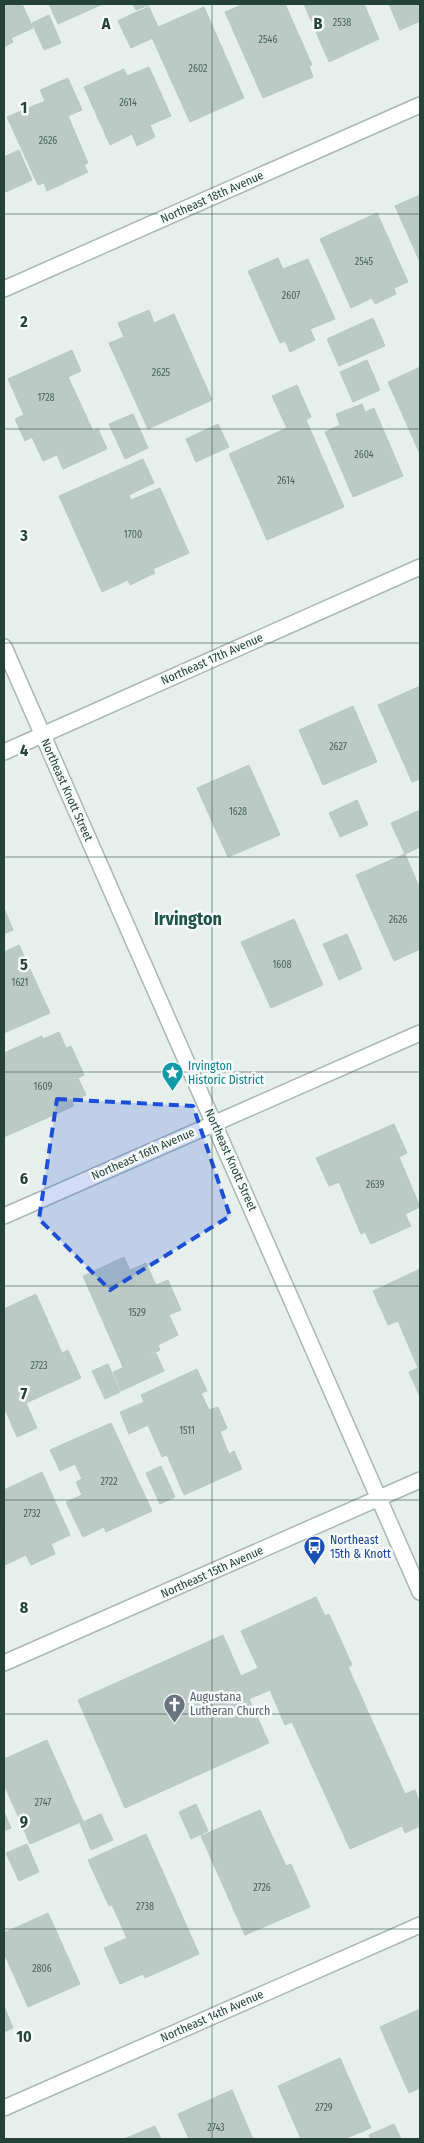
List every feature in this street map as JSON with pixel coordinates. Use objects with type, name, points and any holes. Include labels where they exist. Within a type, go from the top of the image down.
[{"type":"street","name":"Northeast 18th Avenue","points":[[4,289],[420,105]]},
{"type":"street","name":"Northeast 17th Avenue","points":[[4,752],[420,567]]},
{"type":"street","name":"Northeast Knott Street","points":[[4,647],[420,1592]]},
{"type":"street","name":"Northeast 16th Avenue","points":[[4,1216],[420,1033]]},
{"type":"street","name":"Northeast 15th Avenue","points":[[4,1663],[420,1480]]},
{"type":"street","name":"Northeast 14th Avenue","points":[[4,2108],[420,1925]]},
{"type":"highlighted area","points":[[57,1099],[193,1106],[230,1216],[110,1290],[39,1219]]},
{"type":"building","points":[[4,4],[22,4],[33,28],[11,38],[13,42],[4,47]]},
{"type":"building","points":[[49,4],[103,4],[58,24]]},
{"type":"building","points":[[133,4],[152,4],[136,10]]},
{"type":"building","points":[[244,4],[285,4],[312,65],[309,66],[313,77],[263,98],[225,12]]},
{"type":"building","points":[[304,4],[364,4],[379,39],[329,62]]},
{"type":"building","points":[[389,4],[420,4],[420,21],[400,30]]},
{"type":"building","points":[[149,7],[158,27],[149,31],[153,38],[144,42],[132,14]]},
{"type":"building","points":[[204,7],[244,98],[190,122],[149,31]]},
{"type":"building","points":[[132,14],[144,42],[131,48],[118,21]]},
{"type":"building","points":[[49,15],[61,43],[44,50],[32,23]]},
{"type":"building","points":[[149,67],[171,116],[150,125],[155,137],[137,146],[132,134],[110,145],[84,87],[124,69],[127,76]]},
{"type":"building","points":[[68,78],[82,110],[68,116],[88,163],[84,165],[88,172],[47,191],[44,183],[38,185],[7,117],[45,101],[40,90]]},
{"type":"building","points":[[19,150],[32,180],[6,192],[4,187],[4,157]]},
{"type":"building","points":[[420,195],[420,262],[395,206]]},
{"type":"building","points":[[377,213],[408,282],[394,288],[396,294],[375,304],[372,298],[351,308],[320,239]]},
{"type":"building","points":[[278,258],[283,269],[308,259],[335,319],[310,329],[315,340],[290,352],[285,341],[280,343],[248,271]]},
{"type":"building","points":[[149,310],[154,323],[174,314],[212,400],[148,429],[109,343],[124,337],[118,323]]},
{"type":"building","points":[[373,318],[385,346],[339,366],[327,339]]},
{"type":"building","points":[[72,350],[81,371],[68,377],[93,431],[98,429],[107,449],[63,469],[57,455],[43,461],[32,437],[25,441],[15,419],[24,415],[8,379]]},
{"type":"building","points":[[367,360],[380,390],[353,402],[340,372]]},
{"type":"building","points":[[420,367],[420,454],[388,382]]},
{"type":"building","points":[[297,385],[311,417],[306,420],[344,507],[267,540],[229,454],[287,428],[272,396]]},
{"type":"building","points":[[362,404],[365,412],[374,408],[403,476],[353,497],[325,432],[340,425],[336,414]]},
{"type":"building","points":[[133,414],[148,448],[125,459],[109,424]]},
{"type":"building","points":[[218,424],[229,447],[196,462],[186,439]]},
{"type":"building","points":[[143,459],[154,483],[129,495],[131,500],[160,488],[189,553],[153,569],[155,573],[130,585],[128,580],[102,592],[59,496]]},
{"type":"building","points":[[420,686],[420,779],[412,782],[378,705]]},
{"type":"building","points":[[353,706],[377,762],[323,785],[299,730]]},
{"type":"building","points":[[249,765],[280,835],[228,857],[197,788]]},
{"type":"building","points":[[357,800],[368,825],[340,837],[329,813]]},
{"type":"building","points":[[420,810],[420,847],[405,854],[391,823]]},
{"type":"building","points":[[405,854],[420,889],[420,949],[394,961],[356,875]]},
{"type":"building","points":[[4,908],[13,930],[4,934]]},
{"type":"building","points":[[294,919],[323,985],[271,1008],[241,942]]},
{"type":"building","points":[[347,934],[362,969],[339,980],[323,944]]},
{"type":"building","points":[[19,945],[50,1013],[4,1033],[4,952]]},
{"type":"building","points":[[59,1032],[66,1048],[71,1046],[84,1075],[78,1078],[86,1095],[72,1101],[74,1106],[4,1137],[4,1053],[42,1036],[43,1039]]},
{"type":"building","points":[[394,1124],[407,1153],[399,1157],[420,1207],[405,1214],[411,1226],[371,1244],[365,1232],[361,1234],[339,1182],[329,1186],[316,1158]]},
{"type":"building","points":[[124,1257],[130,1270],[146,1263],[156,1285],[168,1280],[181,1310],[169,1315],[178,1335],[158,1345],[160,1350],[123,1367],[83,1276]]},
{"type":"building","points":[[420,1269],[420,1397],[409,1372],[418,1368],[398,1321],[388,1325],[373,1291]]},
{"type":"building","points":[[36,1294],[62,1353],[68,1350],[81,1378],[26,1403],[37,1428],[17,1437],[4,1407],[4,1309]]},
{"type":"building","points":[[156,1353],[164,1371],[121,1391],[113,1372]]},
{"type":"building","points":[[108,1364],[120,1392],[105,1399],[92,1371]]},
{"type":"building","points":[[197,1369],[207,1391],[201,1393],[209,1410],[218,1407],[227,1428],[220,1432],[229,1454],[234,1451],[242,1469],[184,1495],[167,1455],[162,1457],[148,1425],[129,1434],[120,1412],[144,1402],[141,1395]]},
{"type":"building","points":[[111,1423],[152,1511],[106,1532],[104,1527],[83,1537],[66,1502],[82,1495],[76,1482],[82,1479],[75,1464],[60,1471],[50,1450]]},
{"type":"building","points":[[161,1466],[175,1497],[160,1504],[146,1473]]},
{"type":"building","points":[[42,1472],[70,1535],[51,1544],[55,1554],[31,1565],[26,1555],[5,1565],[4,1490]]},
{"type":"building","name":"Augustana Lutheran Church","points":[[316,1597],[325,1616],[329,1614],[352,1665],[348,1667],[405,1794],[415,1790],[420,1803],[420,1826],[405,1833],[402,1826],[350,1849],[292,1722],[285,1725],[270,1690],[249,1699],[269,1743],[125,1808],[78,1700],[223,1635],[241,1676],[258,1668],[241,1631]]},
{"type":"building","points":[[47,1740],[83,1821],[30,1844],[4,1784],[4,1759]]},
{"type":"building","points":[[196,1804],[208,1831],[191,1839],[179,1812]]},
{"type":"building","points":[[260,1810],[286,1866],[291,1864],[310,1907],[245,1935],[201,1836]]},
{"type":"building","points":[[4,1812],[11,1828],[4,1831]]},
{"type":"building","points":[[101,1814],[113,1840],[91,1850],[80,1823]]},
{"type":"building","points":[[146,1834],[199,1954],[145,1978],[112,1905],[109,1906],[88,1860]]},
{"type":"building","points":[[27,1844],[39,1872],[19,1881],[6,1853]]},
{"type":"building","points":[[48,1913],[80,1984],[28,2007],[4,1953],[4,1933]]},
{"type":"building","points":[[127,1938],[143,1974],[120,1984],[104,1948]]},
{"type":"building","points":[[4,2006],[13,2028],[4,2032]]},
{"type":"building","points":[[420,2009],[420,2088],[409,2093],[380,2027]]},
{"type":"building","points":[[340,2058],[371,2128],[344,2139],[301,2139],[278,2086]]},
{"type":"building","points":[[232,2090],[253,2139],[189,2139],[178,2114]]},
{"type":"building","points":[[394,2124],[401,2139],[371,2139],[369,2135]]},
{"type":"building","points":[[155,2126],[161,2139],[124,2139]]},
{"type":"place","name":"Irvington Historic District","points":[[172,1092]]},
{"type":"place","name":"Northeast 15th & Knott","points":[[314,1566]]},
{"type":"place","name":"Augustana Lutheran Church","points":[[174,1723]]},
{"type":"district","name":"Irvington","points":[[188,919]]}]
